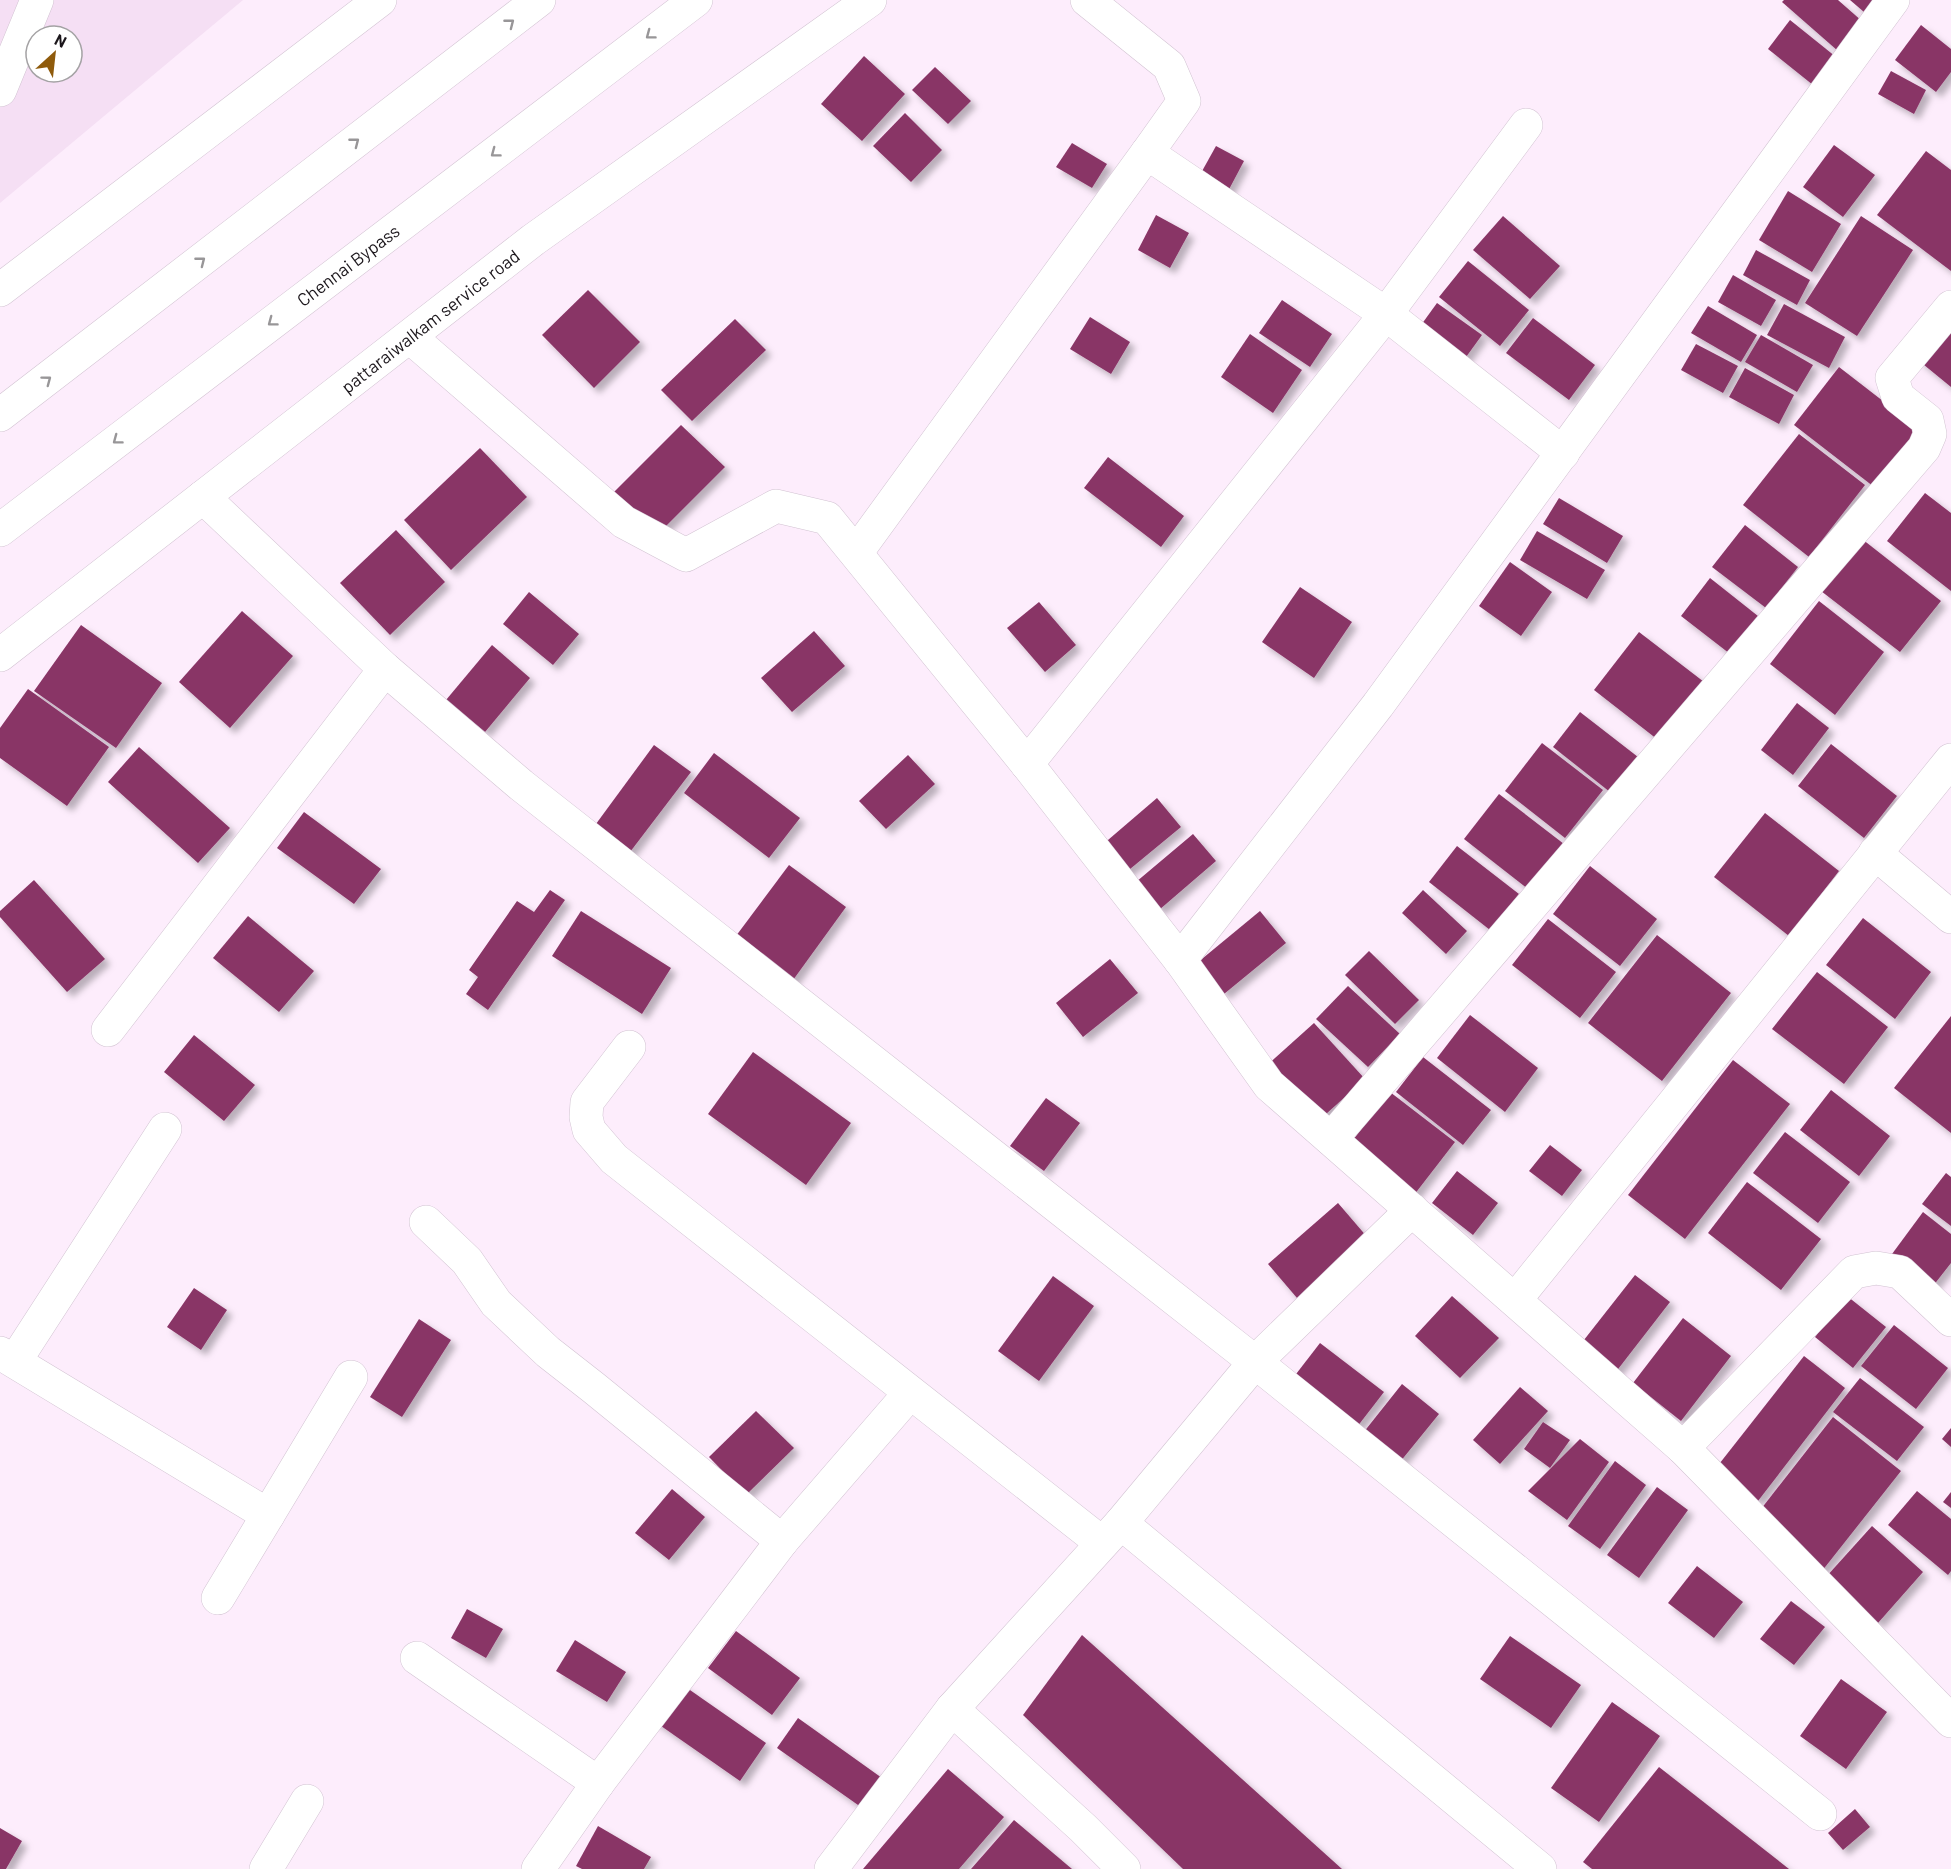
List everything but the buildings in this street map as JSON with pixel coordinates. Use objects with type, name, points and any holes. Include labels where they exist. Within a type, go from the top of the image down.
[{"type":"main road","points":[[0,90],[38,0]]},
{"type":"main road","points":[[0,290],[380,0]]},
{"type":"main road","points":[[0,415],[539,0]]},
{"type":"main road","name":"Chennai Bypass","points":[[0,530],[696,0]]},
{"type":"main road","name":"pattaraiwalkam service road","points":[[0,655],[533,240],[870,0]]},
{"type":"main road","points":[[856,553],[1184,101],[1169,66],[1087,0]]},
{"type":"main road","points":[[1180,960],[1378,705],[1893,0]]},
{"type":"main road","points":[[1027,764],[1386,314],[1526,125]]},
{"type":"main road","points":[[1147,153],[1386,314],[1563,453]]},
{"type":"main road","points":[[1331,1139],[1924,448],[1930,434],[1927,420],[1898,397],[1892,378],[1951,307]]},
{"type":"main road","points":[[410,337],[624,522],[686,555],[776,506],[827,518],[1027,764],[1180,960],[1269,1085],[1683,1448],[1951,1721]]},
{"type":"main road","points":[[203,497],[385,669],[530,792],[1255,1362],[1820,1814]]},
{"type":"main road","points":[[108,1030],[385,669]]},
{"type":"main road","points":[[1515,1300],[1951,760]]},
{"type":"main road","points":[[1875,853],[1951,917]]},
{"type":"main road","points":[[629,1047],[587,1102],[586,1117],[589,1130],[614,1159],[910,1393],[1112,1533],[1540,1869]]},
{"type":"main road","points":[[165,1129],[8,1357],[268,1515]]},
{"type":"main road","points":[[831,1869],[952,1709],[1112,1533],[1255,1362],[1412,1210]]},
{"type":"main road","points":[[426,1222],[467,1261],[496,1303],[548,1353],[782,1541]]},
{"type":"main road","points":[[1683,1448],[1854,1272],[1876,1268],[1900,1272],[1951,1320]]},
{"type":"main road","points":[[218,1598],[351,1377]]},
{"type":"main road","points":[[538,1869],[598,1783],[782,1541],[910,1393]]},
{"type":"main road","points":[[417,1658],[598,1783]]},
{"type":"main road","points":[[952,1709],[1083,1828],[1124,1869]]},
{"type":"main road","points":[[266,1869],[307,1801]]},
{"type":"shaded area","points":[[0,0],[243,0],[0,203]]}]
